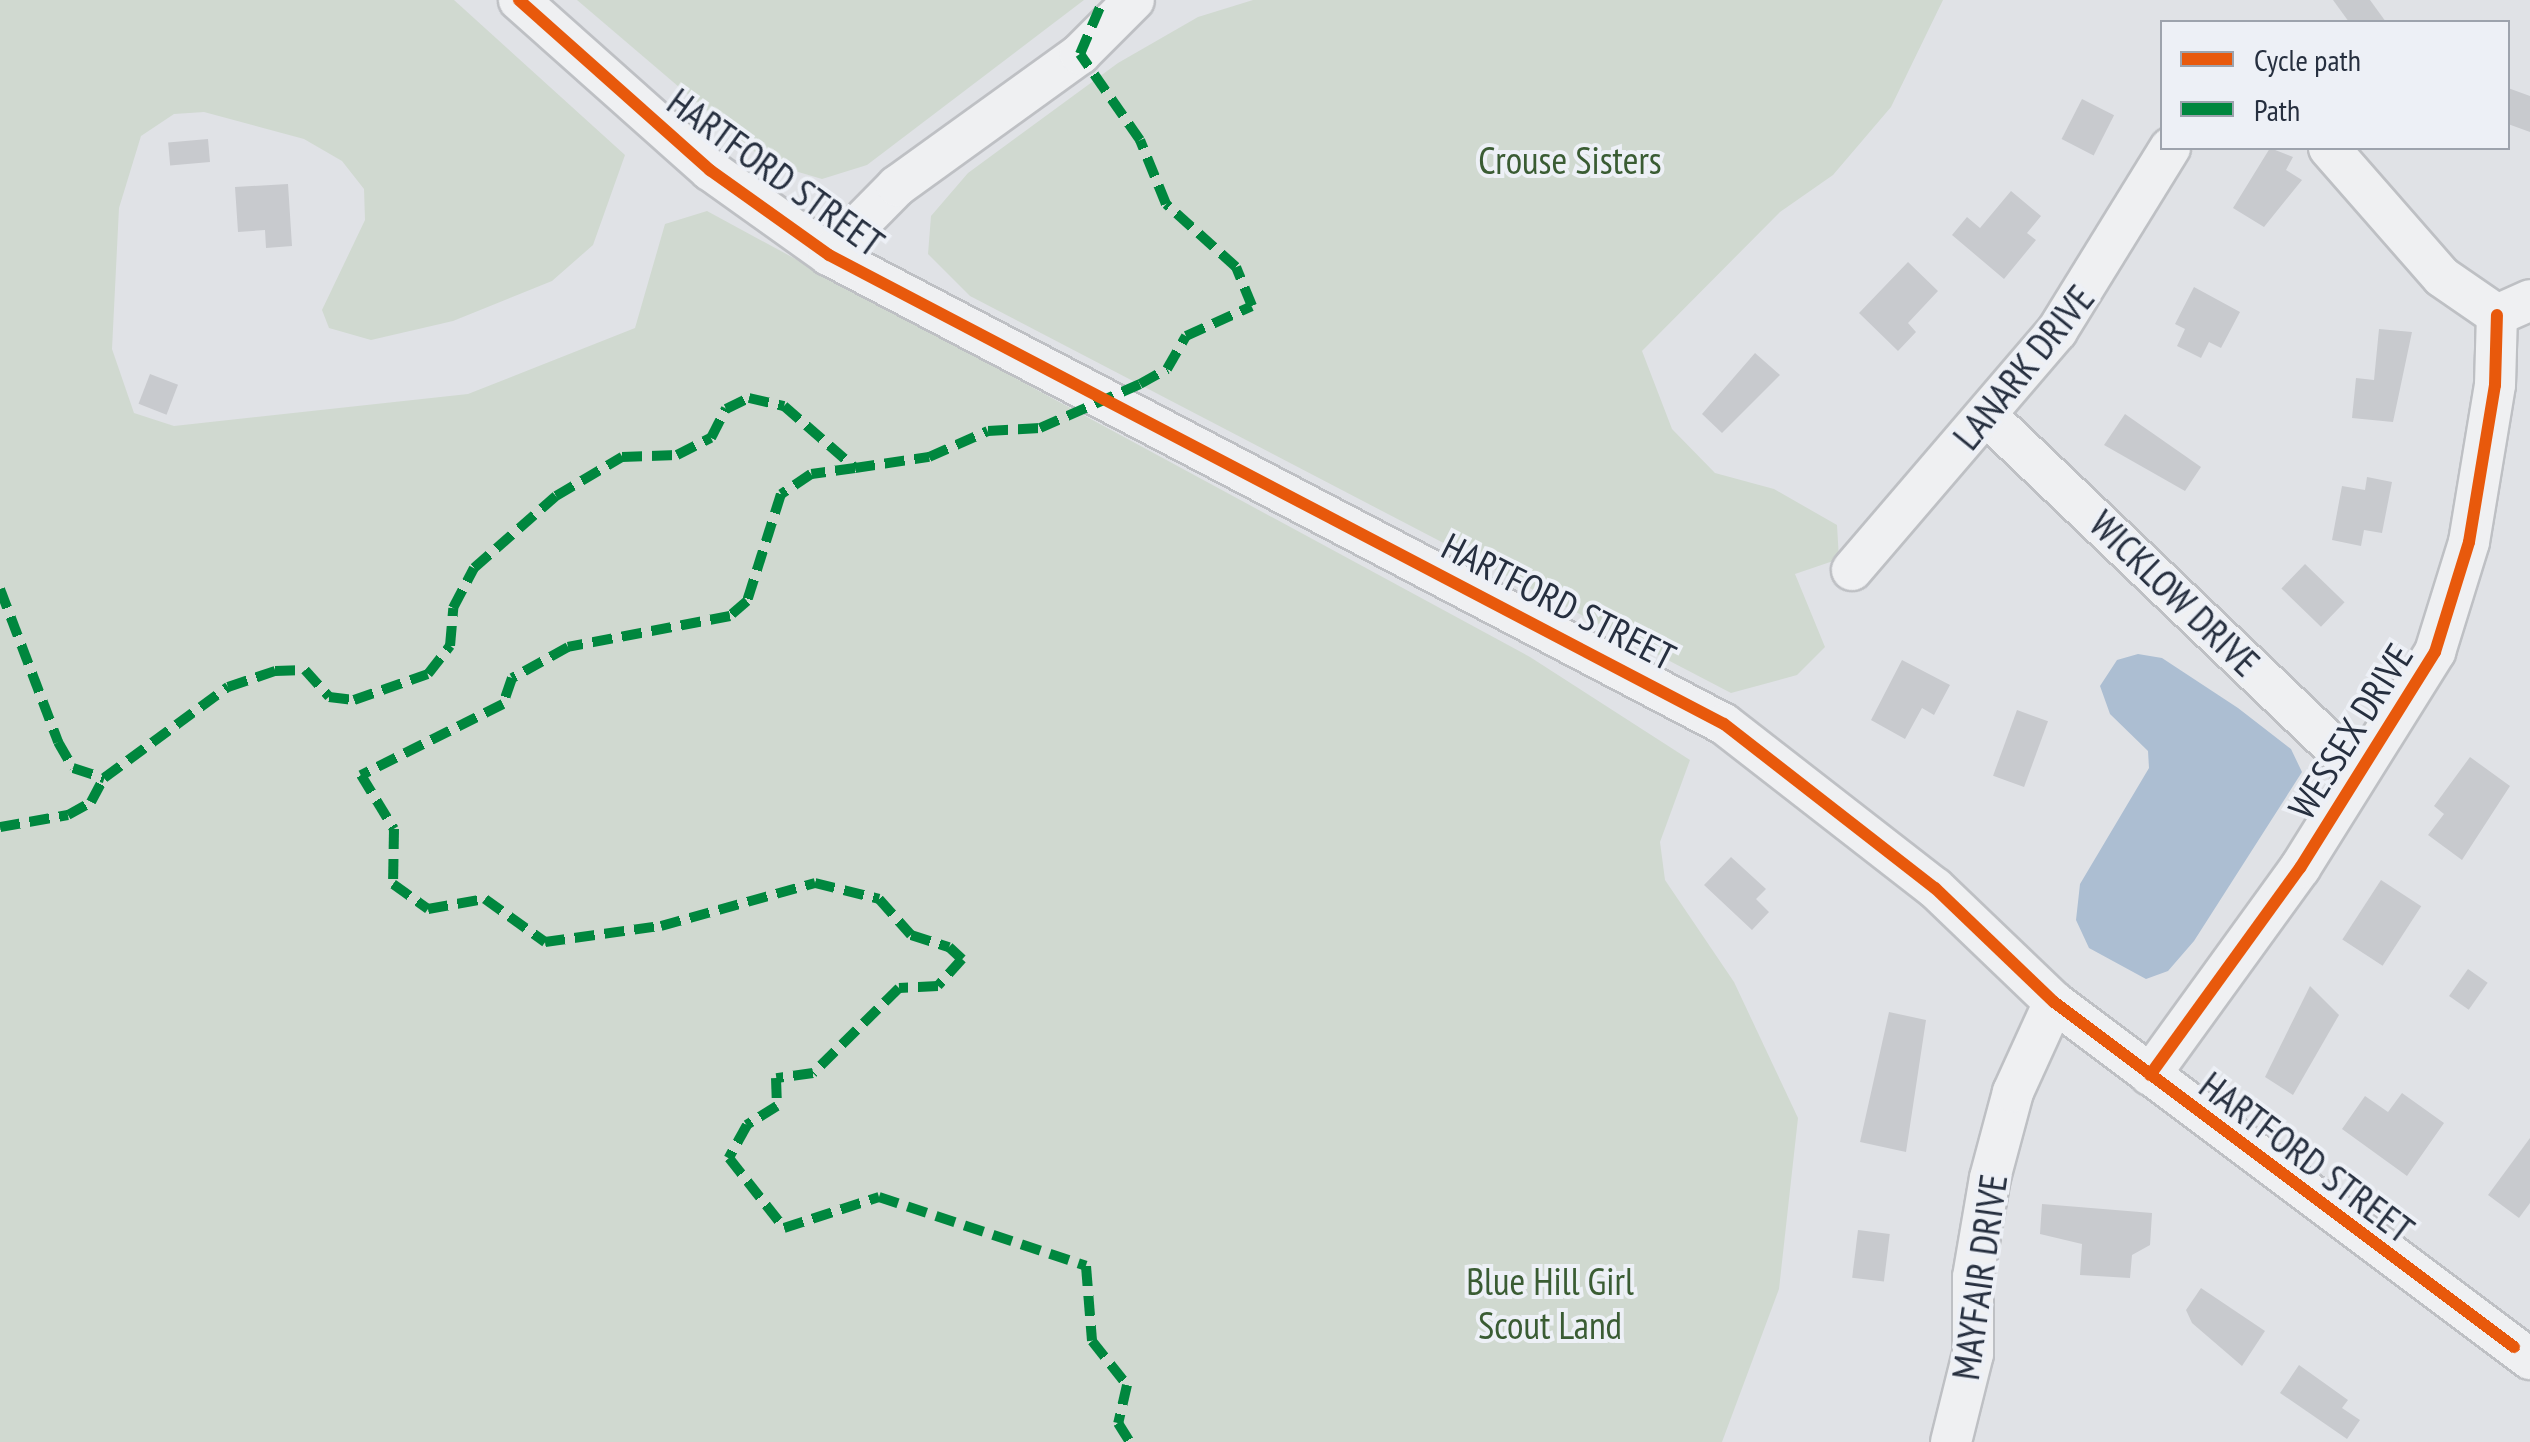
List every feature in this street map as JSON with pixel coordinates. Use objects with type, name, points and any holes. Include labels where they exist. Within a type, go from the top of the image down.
[{"type":"street","name":"HARTFORD STREET","points":[[519,0],[710,170],[828,255],[1724,724],[1936,888],[2054,1002],[2525,1344]]},
{"type":"street","points":[[828,255],[897,186],[1080,54],[1134,0]]},
{"type":"street","name":"LANARK DRIVE","points":[[1852,570],[1988,417],[2098,272],[2169,150]]},
{"type":"street","points":[[2331,150],[2442,278],[2513,308]]},
{"type":"street","name":"WESSEX DRIVE","points":[[2150,1074],[2359,771],[2454,609],[2513,308]]},
{"type":"street","name":"WICKLOW DRIVE","points":[[1988,417],[2359,771]]},
{"type":"street","name":"MAYFAIR DRIVE","points":[[1950,1442],[1974,1354],[1974,1277],[1990,1178],[2012,1092],[2054,1002]]},
{"type":"green space","name":"Blue Hill Girl Scout Land","points":[[0,0],[454,0],[625,155],[593,245],[552,281],[453,321],[371,340],[329,328],[322,310],[365,220],[364,189],[342,161],[304,139],[204,112],[174,114],[141,136],[119,208],[112,349],[134,413],[174,426],[468,394],[635,328],[665,224],[707,211],[1530,657],[1690,760],[1660,842],[1665,880],[1734,982],[1798,1118],[1779,1289],[1722,1442],[0,1442]]},
{"type":"green space","points":[[577,0],[1084,0],[867,165],[822,179],[768,163]]},
{"type":"green space","name":"Crouse Sisters","points":[[1253,0],[1943,0],[1891,107],[1833,175],[1780,212],[1642,351],[1672,429],[1715,473],[1774,489],[1837,525],[1839,559],[1795,574],[1825,647],[1797,675],[1731,693],[970,296],[928,254],[931,216],[968,173],[1118,63],[1198,17]]},
{"type":"water","points":[[2138,654],[2162,658],[2238,708],[2291,749],[2302,772],[2194,941],[2168,971],[2146,979],[2089,948],[2076,920],[2080,884],[2149,768],[2148,751],[2110,714],[2100,686],[2117,660]]},
{"type":"building","points":[[2333,0],[2370,0],[2385,20],[2348,20]]},
{"type":"building","points":[[2510,89],[2530,96],[2530,132],[2510,125]]},
{"type":"building","points":[[2082,99],[2114,115],[2094,155],[2062,139]]},
{"type":"building","points":[[208,139],[210,162],[170,165],[168,142]]},
{"type":"building","points":[[2269,150],[2293,157],[2286,170],[2302,180],[2264,227],[2233,208]]},
{"type":"building","points":[[288,184],[292,246],[266,248],[265,230],[238,232],[235,187]]},
{"type":"building","points":[[2011,191],[2041,216],[2027,233],[2036,240],[2004,279],[1952,235],[1967,217],[1980,228]]},
{"type":"building","points":[[1908,262],[1938,291],[1908,323],[1916,332],[1898,351],[1859,313]]},
{"type":"building","points":[[2194,287],[2240,312],[2221,348],[2209,342],[2201,358],[2177,346],[2185,329],[2175,324]]},
{"type":"building","points":[[2379,329],[2412,332],[2393,422],[2352,418],[2356,378],[2374,380]]},
{"type":"building","points":[[1755,353],[1780,375],[1722,433],[1702,414]]},
{"type":"building","points":[[150,374],[178,385],[167,415],[139,404]]},
{"type":"building","points":[[2125,414],[2201,467],[2185,491],[2104,445]]},
{"type":"building","points":[[2367,477],[2392,482],[2382,533],[2364,530],[2361,546],[2332,540],[2342,486],[2365,490]]},
{"type":"building","points":[[2305,564],[2345,602],[2321,627],[2281,588]]},
{"type":"building","points":[[1902,660],[1950,685],[1934,715],[1922,708],[1905,739],[1871,720]]},
{"type":"building","points":[[2017,710],[2048,721],[2024,787],[1993,776]]},
{"type":"building","points":[[2470,757],[2510,786],[2462,860],[2428,835],[2444,814],[2434,806]]},
{"type":"building","points":[[1731,857],[1766,889],[1756,899],[1769,912],[1752,930],[1704,885]]},
{"type":"building","points":[[2381,880],[2421,906],[2383,966],[2342,940]]},
{"type":"building","points":[[2468,969],[2488,983],[2469,1010],[2449,996]]},
{"type":"building","points":[[2310,986],[2339,1015],[2293,1095],[2265,1077]]},
{"type":"building","points":[[1889,1012],[1926,1020],[1906,1152],[1860,1142]]},
{"type":"building","points":[[2402,1093],[2444,1123],[2407,1176],[2342,1129],[2365,1096],[2388,1112]]},
{"type":"building","points":[[2530,1138],[2530,1203],[2519,1218],[2488,1195]]},
{"type":"building","points":[[2042,1204],[2152,1213],[2150,1245],[2132,1255],[2130,1278],[2080,1275],[2082,1244],[2040,1234]]},
{"type":"building","points":[[1858,1230],[1890,1234],[1884,1282],[1852,1278]]},
{"type":"building","points":[[2201,1288],[2265,1331],[2242,1366],[2192,1323],[2186,1310]]},
{"type":"building","points":[[2299,1365],[2348,1400],[2342,1408],[2360,1420],[2347,1439],[2280,1393]]},
{"type":"marked path","points":[[0,589],[58,742],[73,768],[104,778],[228,687],[275,671],[305,670],[329,697],[354,700],[428,674],[450,646],[453,608],[474,568],[556,496],[622,457],[677,455],[711,438],[726,409],[749,398],[784,406],[855,468],[929,457],[988,431],[1040,428],[1140,384],[1167,369],[1186,336],[1252,306],[1236,267],[1166,204],[1140,140],[1080,54],[1103,0]]},
{"type":"marked path","points":[[855,468],[811,474],[781,494],[747,601],[730,616],[568,647],[512,678],[503,704],[361,775],[394,829],[393,884],[428,909],[485,899],[545,942],[661,926],[815,883],[879,899],[911,935],[949,947],[962,959],[938,986],[899,988],[813,1073],[776,1078],[777,1106],[747,1125],[729,1158],[784,1228],[879,1197],[1086,1266],[1092,1341],[1127,1385],[1118,1423],[1130,1442]]},
{"type":"marked path","points":[[0,827],[68,815],[91,802],[104,778]]},
{"type":"cycle path","points":[[519,0],[710,170],[829,255],[1724,724],[1935,888],[2054,1002],[2514,1347]]},
{"type":"cycle path","points":[[2150,1075],[2300,868],[2435,652],[2469,542],[2495,385],[2497,315]]}]
